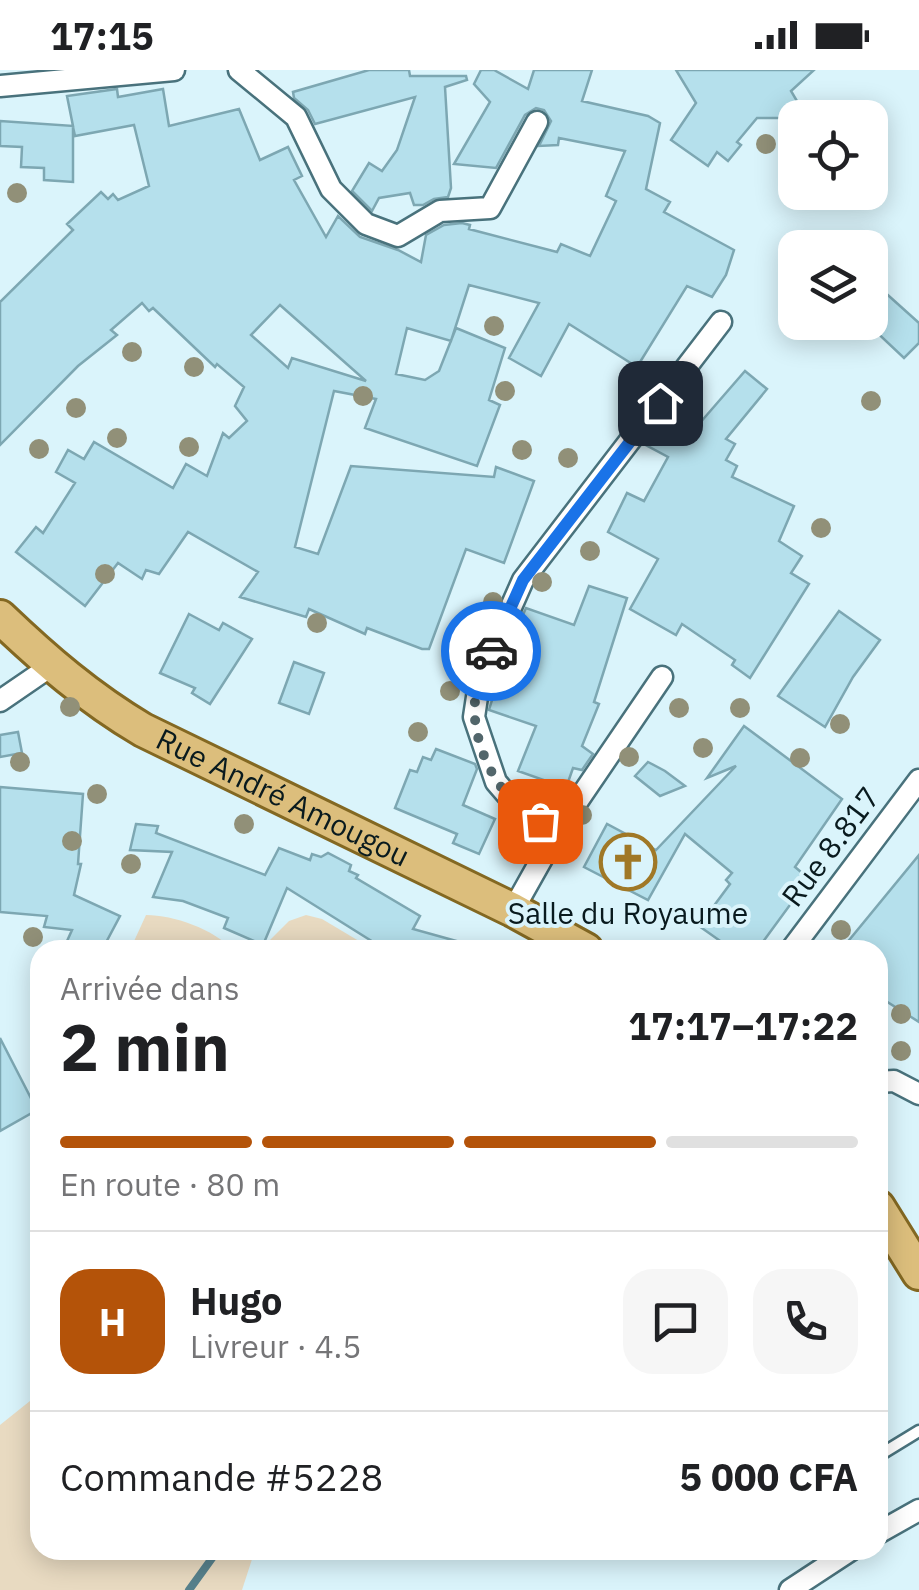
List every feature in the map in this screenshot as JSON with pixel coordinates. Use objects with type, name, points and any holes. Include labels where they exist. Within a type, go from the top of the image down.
[{"type":"main road","name":"Rue André Amougou","points":[[0,617],[51,666],[102,706],[143,730],[568,940]]},
{"type":"main road","points":[[888,1224],[919,1273]]},
{"type":"street","points":[[0,86],[174,70]]},
{"type":"street","points":[[239,70],[296,117],[330,189],[366,224],[398,236],[440,210],[490,208],[537,122]]},
{"type":"street","points":[[558,830],[522,812],[496,782],[474,717],[480,676],[523,580],[721,322]]},
{"type":"street","points":[[0,700],[51,666]]},
{"type":"street","points":[[513,910],[558,830],[662,676]]},
{"type":"street","name":"Rue 8.817","points":[[799,940],[919,780]]},
{"type":"street","points":[[888,1082],[919,1075]]},
{"type":"street","points":[[888,1083],[919,1094]]},
{"type":"street","points":[[888,1527],[919,1510]]},
{"type":"street","points":[[790,1590],[836,1560]]},
{"type":"lane","points":[[888,1450],[919,1430]]},
{"type":"shaded area","points":[[146,915],[192,925],[220,940],[135,940]]},
{"type":"shaded area","points":[[306,915],[322,919],[357,940],[270,940],[289,921]]},
{"type":"shaded area","points":[[30,1401],[30,1560],[252,1560],[242,1590],[0,1590],[0,1425]]},
{"type":"building","points":[[369,70],[409,70],[410,76],[466,76],[467,80],[445,87],[451,188],[448,197],[423,205],[414,205],[410,193],[379,198],[372,211],[352,191],[369,163],[382,171],[397,150],[415,97],[315,124],[308,110],[294,98],[293,92]]},
{"type":"building","points":[[481,70],[494,70],[528,89],[534,70],[592,70],[582,101],[648,116],[660,123],[646,189],[670,202],[664,212],[734,250],[726,275],[712,297],[687,286],[637,367],[569,324],[541,376],[509,358],[539,303],[469,285],[452,339],[456,328],[505,348],[489,400],[500,405],[477,466],[365,428],[376,399],[334,391],[295,547],[318,554],[351,466],[494,477],[496,467],[534,481],[504,563],[466,549],[429,649],[367,628],[365,634],[309,609],[306,617],[240,597],[258,572],[188,532],[159,574],[146,570],[142,579],[118,563],[85,606],[16,552],[36,527],[43,533],[75,483],[56,472],[68,450],[84,459],[94,442],[173,488],[186,464],[207,476],[223,433],[229,438],[247,421],[235,406],[244,387],[217,364],[215,367],[153,308],[149,311],[142,303],[111,330],[117,335],[78,366],[0,445],[0,302],[73,230],[67,224],[101,192],[108,199],[113,194],[118,200],[149,186],[134,125],[75,136],[73,127],[73,182],[44,180],[44,168],[21,167],[22,147],[0,146],[0,121],[73,126],[67,96],[117,89],[118,97],[163,89],[169,126],[239,109],[260,160],[288,147],[302,176],[294,180],[326,237],[338,216],[360,237],[421,262],[426,235],[444,225],[462,223],[470,225],[469,229],[557,252],[561,244],[590,256],[616,201],[606,196],[625,151],[559,138],[558,145],[539,146],[551,121],[544,110],[536,108],[525,115],[496,168],[454,164],[490,102],[474,84]],"holes":[[[280,305],[366,381],[292,358],[288,368],[251,335]],[[407,328],[451,341],[439,371],[425,380],[396,374]]]},
{"type":"building","points":[[676,70],[814,70],[791,91],[796,100],[778,100],[778,118],[757,118],[737,142],[741,145],[728,161],[717,152],[708,166],[671,140],[696,103]]},
{"type":"building","points":[[888,295],[919,323],[919,343],[904,358],[885,340],[888,340]]},
{"type":"building","points":[[745,371],[767,389],[726,439],[735,444],[726,460],[737,466],[732,477],[794,506],[779,541],[802,556],[791,573],[809,584],[750,678],[732,665],[735,660],[682,624],[676,635],[630,609],[658,559],[608,532],[627,493],[644,501],[668,457],[644,444],[659,425],[663,428],[673,410],[699,424]]},
{"type":"building","points":[[589,586],[627,598],[594,702],[599,704],[582,746],[593,754],[582,770],[573,768],[566,788],[518,771],[536,726],[489,710],[508,648],[526,608],[574,625]]},
{"type":"building","points":[[839,611],[880,640],[853,677],[825,727],[778,696]]},
{"type":"building","points":[[189,614],[219,630],[223,623],[252,639],[210,704],[192,693],[195,688],[160,673]]},
{"type":"building","points":[[294,662],[324,673],[309,714],[279,703]]},
{"type":"building","points":[[744,726],[842,799],[795,867],[814,883],[799,900],[795,898],[764,940],[719,940],[699,926],[730,884],[726,880],[732,873],[685,834],[648,900],[584,867],[607,824],[656,850],[736,766],[707,778]]},
{"type":"building","points":[[18,732],[22,753],[0,757],[0,735]]},
{"type":"building","points":[[436,749],[475,764],[477,769],[463,805],[495,819],[479,854],[453,843],[457,834],[395,808],[410,770],[417,772],[423,757],[431,760]]},
{"type":"building","points":[[648,762],[685,786],[660,796],[635,776]]},
{"type":"building","points":[[0,787],[83,794],[81,864],[74,895],[120,916],[107,940],[68,940],[72,930],[44,927],[47,916],[0,912]]},
{"type":"building","points":[[136,824],[158,826],[156,833],[265,875],[279,848],[310,860],[312,854],[321,857],[328,853],[351,865],[349,871],[358,875],[356,878],[420,916],[413,929],[453,940],[370,940],[287,888],[265,940],[252,940],[224,928],[228,918],[183,901],[153,897],[172,852],[130,850]]},
{"type":"building","points":[[919,855],[919,1022],[888,1002],[888,940],[849,940]]},
{"type":"building","points":[[0,1038],[30,1096],[30,1114],[0,1131]]},
{"type":"waterway","points":[[189,1590],[211,1560]]},
{"type":"way so far","points":[[491,651],[480,676],[474,717],[481,744],[496,782],[522,812],[540,821]]},
{"type":"place","name":"Salle du Royaume","points":[[628,862]]},
{"type":"route","points":[[491,651],[523,580],[660,403]]}]
